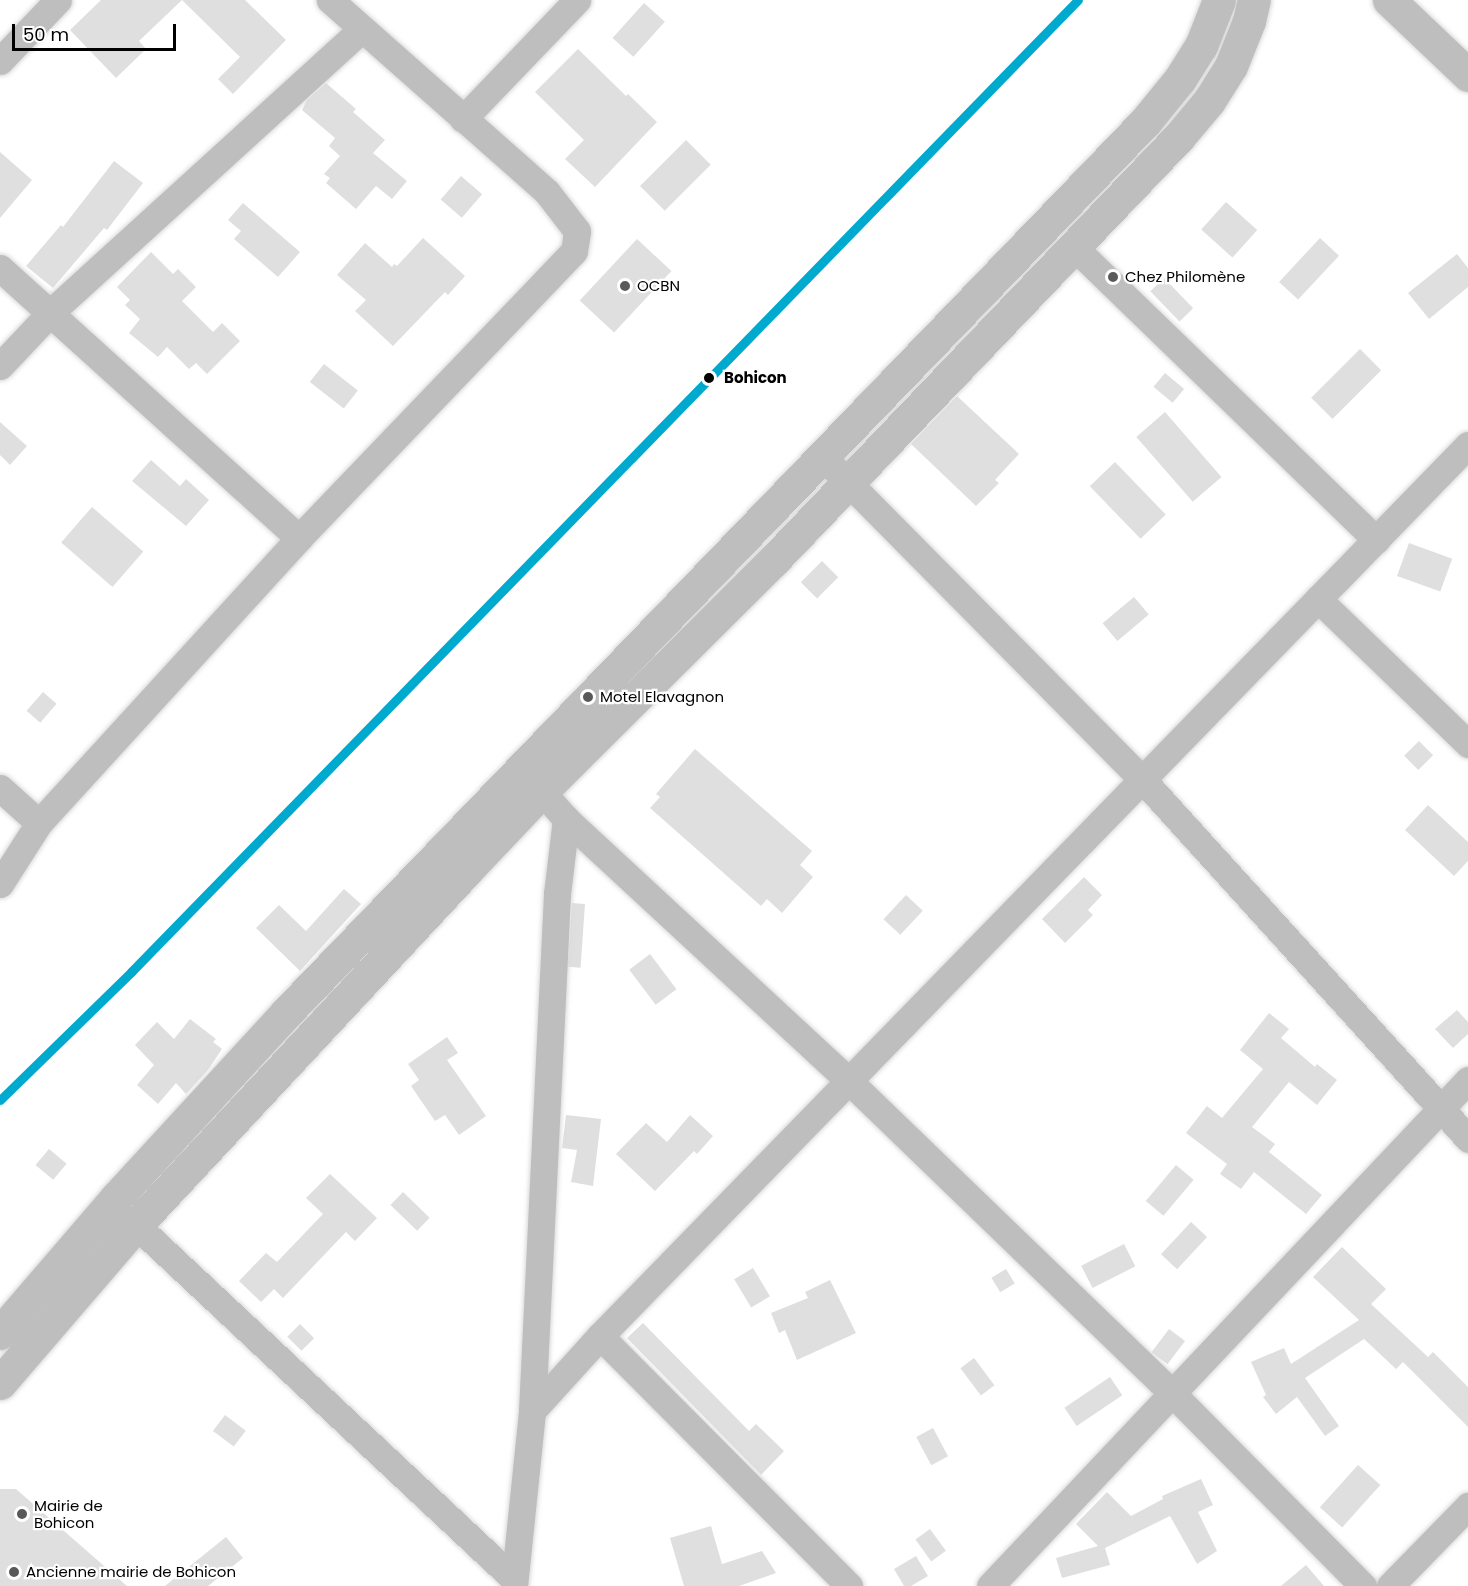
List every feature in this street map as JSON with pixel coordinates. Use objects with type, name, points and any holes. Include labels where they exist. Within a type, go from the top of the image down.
[{"type":"main road","points":[[0,1383],[136,1226],[313,1036],[745,535],[1145,122],[1180,79],[1201,46],[1219,0]]},
{"type":"main road","points":[[0,1333],[116,1198],[286,1013],[532,781],[773,561],[847,481],[1178,138],[1209,101],[1231,66],[1249,21],[1254,0]]},
{"type":"main road","points":[[1389,0],[1468,75]]},
{"type":"main road","points":[[286,1013],[313,1036]]},
{"type":"main road","points":[[56,1269],[82,1290]]},
{"type":"street","points":[[0,61],[58,0]]},
{"type":"street","points":[[0,884],[39,823],[299,538],[574,250],[577,231],[548,192],[330,0]]},
{"type":"street","points":[[463,119],[577,0]]},
{"type":"street","points":[[0,366],[51,312],[362,29]]},
{"type":"street","points":[[1074,247],[1376,540]]},
{"type":"street","points":[[0,268],[299,538]]},
{"type":"street","points":[[532,1411],[600,1336],[1142,779],[1376,540],[1465,455]]},
{"type":"street","points":[[823,457],[1142,779],[1468,1139]]},
{"type":"street","points":[[1318,599],[1468,744]]},
{"type":"street","points":[[532,781],[566,819],[849,1081],[1172,1393],[1363,1586]]},
{"type":"street","points":[[0,788],[39,823]]},
{"type":"street","points":[[514,1582],[532,1411],[557,894],[566,819]]},
{"type":"street","points":[[990,1586],[1468,1080]]},
{"type":"street","points":[[136,1226],[514,1582]]},
{"type":"street","points":[[600,1336],[849,1586]]},
{"type":"street","points":[[1390,1586],[1468,1506]]},
{"type":"building","points":[[101,0],[182,0],[139,41],[146,49],[116,78],[70,30]]},
{"type":"building","points":[[182,0],[245,0],[286,40],[233,94],[218,79],[240,57]]},
{"type":"building","points":[[644,3],[665,22],[633,57],[613,38]]},
{"type":"building","points":[[578,49],[626,96],[628,94],[657,122],[595,187],[565,159],[584,140],[535,92]]},
{"type":"building","points":[[326,83],[356,109],[353,112],[385,140],[373,153],[407,181],[392,199],[376,186],[356,209],[326,183],[330,178],[324,174],[340,156],[329,146],[335,138],[302,110],[307,100]]},
{"type":"building","points":[[686,140],[711,165],[665,211],[640,186]]},
{"type":"building","points":[[0,152],[32,180],[0,218]]},
{"type":"building","points":[[114,161],[143,183],[107,230],[104,228],[53,288],[26,266],[61,225],[63,227]]},
{"type":"building","points":[[461,176],[482,194],[462,218],[441,199]]},
{"type":"building","points":[[1226,202],[1257,230],[1232,258],[1201,229]]},
{"type":"building","points":[[243,203],[300,252],[278,277],[234,239],[241,231],[228,220]]},
{"type":"building","points":[[423,238],[465,276],[448,295],[445,292],[393,346],[355,311],[366,300],[337,275],[365,243],[392,267],[394,264],[397,266]]},
{"type":"building","points":[[1320,238],[1339,256],[1298,300],[1279,282]]},
{"type":"building","name":"OCBN","points":[[637,239],[671,271],[614,332],[580,300]]},
{"type":"building","points":[[151,252],[173,274],[178,269],[196,287],[182,301],[213,332],[222,323],[240,341],[207,374],[196,363],[189,369],[167,347],[158,357],[129,333],[140,319],[125,305],[130,300],[117,287]]},
{"type":"building","points":[[1457,254],[1468,268],[1468,287],[1429,319],[1408,293]]},
{"type":"building","points":[[1164,278],[1193,308],[1180,321],[1150,291]]},
{"type":"building","points":[[1360,349],[1381,370],[1332,419],[1311,398]]},
{"type":"building","points":[[324,364],[358,390],[344,409],[310,382]]},
{"type":"building","points":[[1165,373],[1184,389],[1173,403],[1153,387]]},
{"type":"building","points":[[957,396],[1019,454],[995,480],[999,483],[976,506],[911,444]]},
{"type":"building","points":[[1165,412],[1221,477],[1193,502],[1136,437]]},
{"type":"building","points":[[0,422],[27,446],[10,465],[0,455]]},
{"type":"building","points":[[151,460],[180,486],[186,479],[209,500],[186,526],[132,481]]},
{"type":"building","points":[[1115,462],[1166,515],[1141,539],[1090,486]]},
{"type":"building","points":[[92,507],[143,552],[112,587],[61,542]]},
{"type":"building","points":[[1409,543],[1452,559],[1440,592],[1397,576]]},
{"type":"building","points":[[822,561],[838,577],[817,598],[801,582]]},
{"type":"building","points":[[1134,597],[1149,615],[1117,641],[1103,623]]},
{"type":"building","points":[[43,692],[57,704],[40,723],[27,711]]},
{"type":"building","points":[[1419,741],[1433,755],[1418,770],[1404,756]]},
{"type":"building","points":[[695,749],[812,851],[800,865],[813,877],[782,913],[767,899],[761,906],[650,808],[660,797],[656,794]]},
{"type":"building","points":[[1428,805],[1468,842],[1468,861],[1454,876],[1405,830]]},
{"type":"building","points":[[1084,877],[1102,895],[1088,910],[1093,915],[1065,943],[1042,919]]},
{"type":"building","points":[[344,889],[361,904],[300,971],[256,928],[279,905],[306,931]]},
{"type":"building","points":[[906,895],[923,911],[900,935],[883,919]]},
{"type":"building","points":[[572,903],[585,904],[581,968],[568,967]]},
{"type":"building","points":[[650,954],[676,989],[656,1005],[629,970]]},
{"type":"building","points":[[1457,1010],[1468,1022],[1468,1034],[1453,1048],[1435,1029]]},
{"type":"building","points":[[1269,1013],[1289,1029],[1281,1038],[1315,1067],[1317,1064],[1337,1080],[1317,1105],[1289,1082],[1252,1127],[1275,1144],[1269,1152],[1322,1195],[1306,1214],[1254,1172],[1241,1189],[1220,1174],[1227,1164],[1186,1133],[1207,1106],[1222,1118],[1263,1069],[1240,1050]]},
{"type":"building","points":[[190,1019],[216,1039],[213,1042],[222,1049],[208,1070],[186,1094],[176,1083],[158,1104],[137,1085],[154,1065],[135,1045],[157,1022],[174,1039]]},
{"type":"building","points":[[447,1037],[458,1053],[447,1060],[486,1116],[459,1135],[445,1115],[435,1121],[411,1086],[419,1080],[408,1064]]},
{"type":"building","points":[[566,1115],[601,1119],[593,1186],[571,1182],[577,1150],[562,1148]]},
{"type":"building","points":[[690,1115],[713,1136],[697,1154],[694,1151],[655,1191],[616,1154],[646,1123],[667,1142]]},
{"type":"building","points":[[49,1149],[67,1164],[53,1180],[36,1165]]},
{"type":"building","points":[[1176,1165],[1194,1180],[1163,1216],[1146,1201]]},
{"type":"building","points":[[330,1174],[377,1218],[355,1241],[346,1232],[283,1298],[274,1289],[261,1302],[239,1281],[266,1253],[277,1262],[323,1214],[306,1198]]},
{"type":"building","points":[[403,1192],[430,1218],[417,1231],[390,1205]]},
{"type":"building","points":[[1191,1222],[1207,1237],[1177,1269],[1161,1254]]},
{"type":"building","points":[[1124,1244],[1135,1266],[1093,1288],[1081,1266]]},
{"type":"building","points":[[1342,1247],[1386,1289],[1371,1304],[1428,1357],[1433,1352],[1468,1387],[1468,1427],[1403,1362],[1396,1369],[1364,1339],[1305,1378],[1339,1426],[1325,1436],[1297,1397],[1276,1414],[1263,1397],[1266,1395],[1251,1362],[1284,1348],[1291,1364],[1359,1320],[1313,1277]]},
{"type":"building","points":[[753,1268],[770,1296],[751,1308],[734,1279]]},
{"type":"building","points":[[1006,1269],[1015,1284],[1000,1292],[991,1278]]},
{"type":"building","points":[[830,1280],[856,1333],[797,1360],[785,1330],[779,1333],[771,1313],[808,1298],[805,1292]]},
{"type":"building","points":[[643,1323],[749,1431],[756,1424],[784,1451],[761,1475],[627,1338]]},
{"type":"building","points":[[300,1324],[314,1338],[301,1351],[287,1337]]},
{"type":"building","points":[[1169,1329],[1185,1341],[1168,1364],[1152,1352]]},
{"type":"building","points":[[974,1358],[994,1385],[981,1395],[960,1368]]},
{"type":"building","points":[[1110,1377],[1122,1395],[1077,1426],[1064,1408]]},
{"type":"building","points":[[225,1415],[246,1431],[234,1447],[213,1431]]},
{"type":"building","points":[[933,1428],[948,1456],[931,1465],[916,1437]]},
{"type":"building","points":[[1358,1465],[1380,1485],[1342,1527],[1320,1507]]},
{"type":"building","points":[[1201,1479],[1213,1505],[1198,1512],[1217,1551],[1197,1564],[1170,1516],[1105,1548],[1110,1565],[1062,1578],[1056,1558],[1098,1546],[1076,1524],[1107,1492],[1131,1516],[1163,1499],[1162,1496]]},
{"type":"building","name":"Mairie de Bohicon","points":[[0,1489],[16,1489],[127,1586],[0,1586]]},
{"type":"building","points":[[711,1526],[722,1564],[762,1551],[776,1573],[739,1586],[684,1586],[670,1538]]},
{"type":"building","points":[[930,1529],[946,1551],[931,1561],[915,1540]]},
{"type":"building","points":[[226,1537],[243,1558],[208,1586],[165,1586]]},
{"type":"building","points":[[916,1556],[928,1576],[911,1586],[904,1586],[894,1569]]},
{"type":"building","points":[[1306,1565],[1324,1586],[1281,1586]]},
{"type":"transit line","points":[[0,1100],[131,972],[1078,0]]},
{"type":"place","name":"Chez Philomène","points":[[1113,277]]},
{"type":"place","name":"OCBN","points":[[625,286]]},
{"type":"place","name":"Bohicon","points":[[709,378]]},
{"type":"place","name":"Motel Elavagnon","points":[[588,697]]},
{"type":"place","name":"Mairie de Bohicon","points":[[22,1514]]},
{"type":"place","name":"Ancienne mairie de Bohicon","points":[[14,1572]]}]
